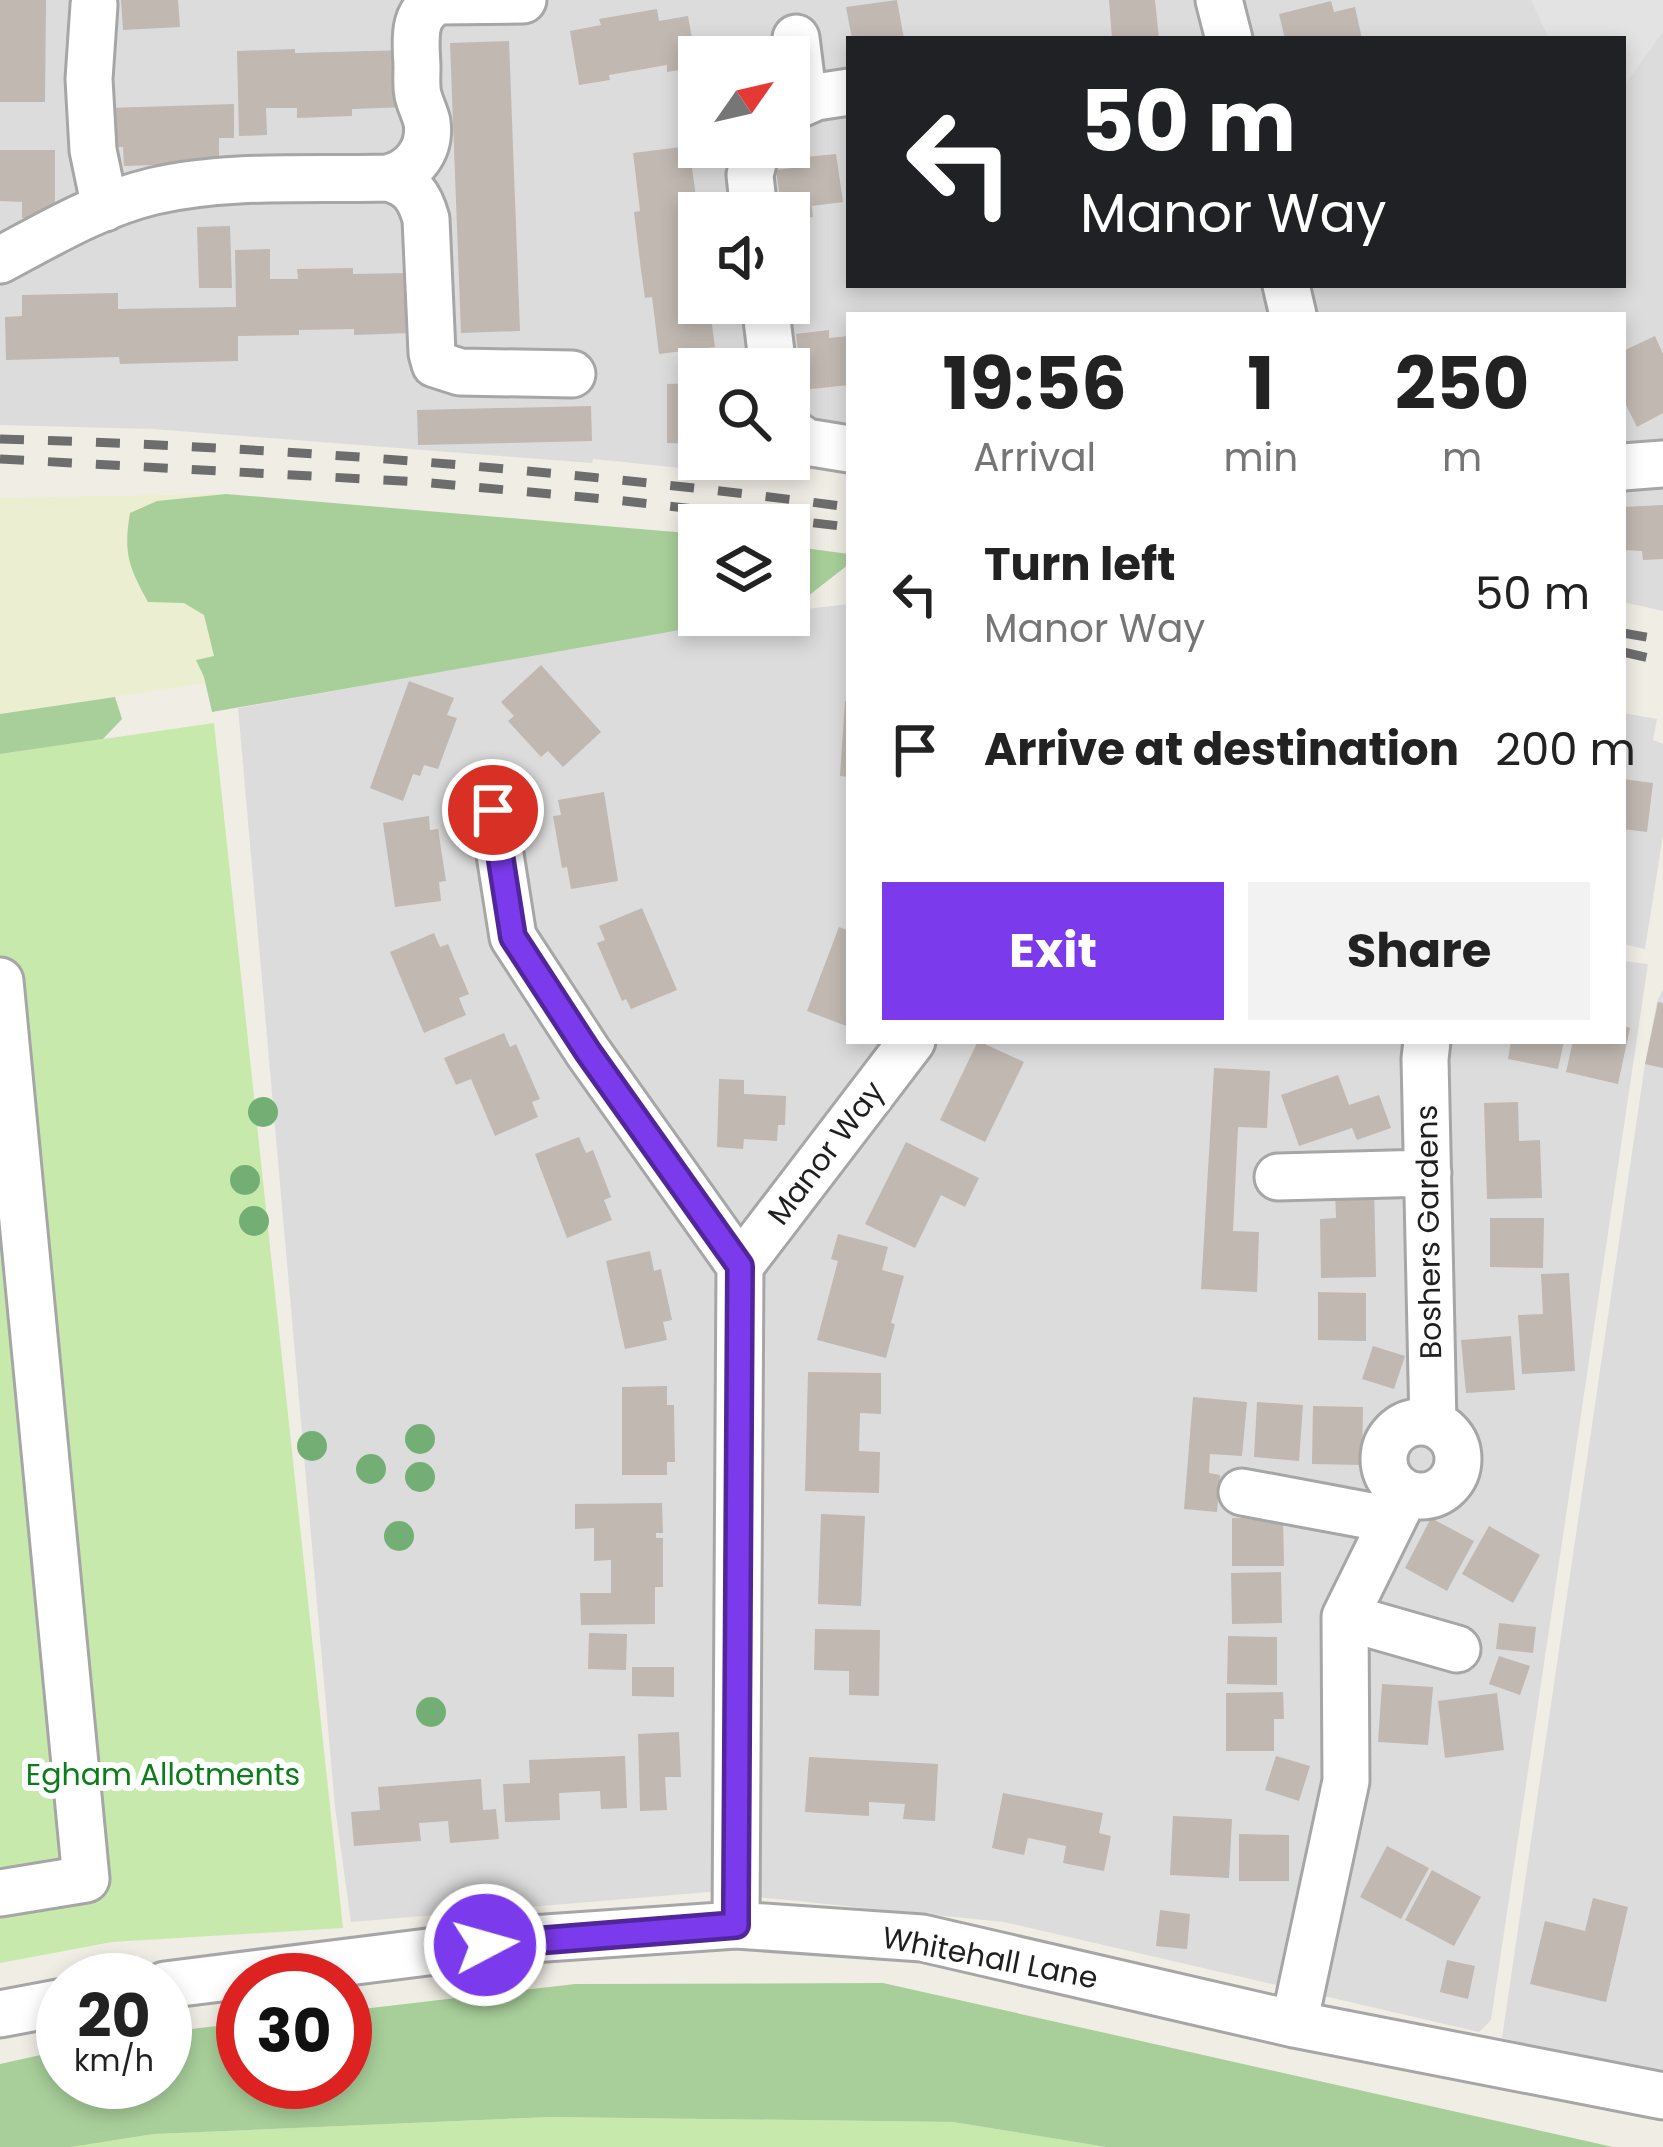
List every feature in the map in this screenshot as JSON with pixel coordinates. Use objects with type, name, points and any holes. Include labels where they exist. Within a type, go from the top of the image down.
[{"type":"street","points":[[0,260],[105,208],[155,191],[211,183],[401,176],[410,169],[428,131],[418,95],[419,17],[439,1],[523,0]]},
{"type":"street","points":[[1220,0],[1227,36]]},
{"type":"street","points":[[94,5],[89,79],[93,150],[105,208]]},
{"type":"street","points":[[810,100],[846,92]]},
{"type":"street","points":[[387,178],[404,182],[422,204],[427,219],[436,364],[460,372],[572,374]]},
{"type":"street","points":[[810,443],[846,449]]},
{"type":"street","points":[[1626,467],[1663,464]]},
{"type":"street","points":[[493,810],[513,937],[740,1266],[736,1925]]},
{"type":"street","points":[[0,981],[86,1879],[0,1893]]},
{"type":"street","name":"Manor Way","points":[[740,1266],[910,1044]]},
{"type":"street","name":"Boshers Gardens","points":[[1399,1507],[1395,1486],[1387,1476],[1384,1449],[1411,1423],[1433,1424],[1427,1044]]},
{"type":"street","points":[[1278,1177],[1428,1173]]},
{"type":"street","points":[[1242,1492],[1399,1507],[1345,1617],[1346,1781],[1294,2024]]},
{"type":"street","points":[[1345,1617],[1457,1649]]},
{"type":"street","name":"Whitehall Lane","points":[[192,1982],[531,1939],[736,1925],[922,1938],[1294,2024],[1663,2096]]},
{"type":"street","points":[[0,2014],[36,2007]]},
{"type":"shaded area","points":[[0,0],[1663,0],[1663,611],[1626,603],[1626,312],[846,312],[846,454],[810,470],[810,348],[678,348],[678,468],[593,459],[592,463],[153,429],[0,425]]},
{"type":"shaded area","points":[[1531,0],[1663,0],[1663,32],[1626,83],[1626,36],[1548,36]]},
{"type":"shaded area","points":[[846,604],[846,1044],[1626,1044],[1626,961],[1648,964],[1491,2020],[1479,2032],[1004,1922],[709,1892],[351,1922],[335,1807],[238,708],[678,629],[678,636],[810,636],[810,609]]},
{"type":"shaded area","points":[[1626,714],[1657,719],[1653,740],[1663,744],[1663,835],[1645,949],[1626,945]]},
{"type":"shaded area","points":[[1663,989],[1663,2075],[1502,2038],[1645,1064]]},
{"type":"green space","points":[[226,494],[240,678],[0,714],[0,498]]},
{"type":"green space","points":[[226,494],[678,532],[678,630],[212,712],[196,660],[214,656],[204,615],[184,603],[148,602],[132,569],[127,539],[130,513],[157,501]]},
{"type":"green space","points":[[810,549],[846,554],[846,566],[810,595]]},
{"type":"green space","points":[[115,697],[122,719],[103,739],[0,754],[0,714]]},
{"type":"green space","name":"Egham Allotments","points":[[214,723],[343,1928],[112,1942],[0,1963],[0,754]]},
{"type":"green space","points":[[883,1983],[1613,2147],[1106,2147],[953,2122],[551,2117],[154,2134],[71,2147],[0,2147],[0,2064],[36,2056],[36,2109],[192,2109],[192,2029],[216,2026],[216,2109],[372,2109],[372,2008],[575,1984]]},
{"type":"green space","points":[[551,2117],[953,2122],[1106,2147],[71,2147],[154,2134]]},
{"type":"building","points":[[0,0],[46,0],[45,102],[0,102]]},
{"type":"building","points":[[121,0],[178,0],[180,27],[123,30]]},
{"type":"building","points":[[897,0],[903,36],[851,36],[846,7]]},
{"type":"building","points":[[1109,0],[1155,0],[1159,36],[1112,36]]},
{"type":"building","points":[[1331,1],[1334,12],[1355,7],[1361,36],[1284,36],[1279,14]]},
{"type":"building","points":[[657,9],[659,21],[688,16],[692,36],[678,36],[678,70],[667,72],[667,65],[579,85],[570,31],[601,25],[599,19]]},
{"type":"building","points":[[509,41],[520,331],[461,333],[450,43]]},
{"type":"building","points":[[295,49],[295,53],[407,50],[409,107],[297,118],[297,108],[266,108],[267,135],[239,136],[237,51]]},
{"type":"building","points":[[234,104],[234,138],[219,138],[219,163],[124,166],[123,147],[109,147],[107,108]]},
{"type":"building","points":[[678,147],[678,168],[692,168],[695,192],[678,192],[678,324],[712,324],[715,347],[659,354],[652,297],[645,298],[641,270],[633,153]]},
{"type":"building","points":[[0,150],[55,150],[55,218],[22,218],[22,202],[0,201]]},
{"type":"building","points":[[836,154],[843,202],[812,206],[810,217],[810,192],[779,192],[776,170],[810,168],[810,157]]},
{"type":"building","points":[[230,226],[232,288],[199,288],[197,227]]},
{"type":"building","points":[[270,249],[270,279],[298,279],[297,269],[410,273],[411,333],[354,335],[354,329],[238,336],[238,361],[6,360],[5,317],[22,316],[22,295],[118,293],[118,309],[236,307],[235,250]]},
{"type":"building","points":[[829,330],[829,338],[846,336],[846,385],[810,389],[810,348],[798,348],[796,334]]},
{"type":"building","points":[[1655,336],[1663,354],[1663,413],[1637,427],[1626,405],[1626,350]]},
{"type":"building","points":[[667,384],[678,384],[678,443],[667,443]]},
{"type":"building","points":[[591,406],[592,441],[418,445],[417,410]]},
{"type":"building","points":[[1663,505],[1663,559],[1643,560],[1642,551],[1626,550],[1626,507]]},
{"type":"building","points":[[541,665],[601,732],[563,767],[548,751],[541,757],[508,721],[514,716],[501,702]]},
{"type":"building","points":[[409,681],[454,698],[447,715],[457,718],[438,769],[424,765],[420,776],[413,774],[403,801],[370,788]]},
{"type":"building","points":[[845,701],[846,701],[846,777],[840,776]]},
{"type":"building","points":[[1626,779],[1653,783],[1647,832],[1626,829]]},
{"type":"building","points":[[604,792],[618,881],[571,889],[567,867],[562,868],[553,816],[561,815],[558,800]]},
{"type":"building","points":[[429,816],[430,830],[438,829],[446,881],[439,882],[441,901],[395,907],[383,823]]},
{"type":"building","points":[[642,908],[677,990],[631,1009],[626,999],[622,1001],[597,943],[605,940],[599,926]]},
{"type":"building","points":[[839,927],[846,930],[846,1026],[807,1011]]},
{"type":"building","points":[[434,933],[440,947],[448,944],[469,994],[459,998],[466,1015],[424,1033],[390,952]]},
{"type":"building","points":[[1658,1002],[1663,1003],[1663,1068],[1645,1064]]},
{"type":"building","points":[[1626,1027],[1630,1028],[1618,1084],[1566,1072],[1572,1044],[1626,1044]]},
{"type":"building","points":[[504,1033],[510,1047],[516,1044],[540,1099],[532,1102],[538,1117],[495,1136],[471,1079],[456,1085],[444,1058]]},
{"type":"building","points":[[977,1044],[1024,1062],[985,1142],[940,1120]]},
{"type":"building","points":[[1510,1044],[1563,1044],[1558,1069],[1508,1059]]},
{"type":"building","points":[[1214,1068],[1270,1071],[1267,1128],[1238,1127],[1233,1231],[1259,1232],[1257,1292],[1201,1289]]},
{"type":"building","points":[[1338,1075],[1349,1105],[1379,1095],[1391,1128],[1357,1140],[1352,1128],[1299,1146],[1281,1095]]},
{"type":"building","points":[[719,1079],[744,1080],[744,1094],[786,1096],[785,1125],[778,1125],[777,1141],[744,1139],[743,1149],[717,1147]]},
{"type":"building","points":[[1518,1102],[1519,1141],[1540,1140],[1542,1198],[1487,1199],[1484,1103]]},
{"type":"building","points":[[579,1137],[586,1153],[593,1150],[611,1197],[604,1200],[612,1220],[567,1238],[535,1154]]},
{"type":"building","points":[[906,1142],[979,1178],[965,1207],[941,1195],[915,1248],[865,1224]]},
{"type":"building","points":[[1374,1185],[1376,1277],[1321,1278],[1320,1219],[1336,1218],[1335,1186]]},
{"type":"building","points":[[1490,1218],[1544,1218],[1543,1268],[1490,1267]]},
{"type":"building","points":[[838,1234],[888,1247],[882,1270],[904,1276],[886,1358],[817,1340],[838,1261],[831,1259]]},
{"type":"building","points":[[650,1251],[654,1271],[661,1269],[672,1320],[663,1322],[667,1340],[625,1349],[606,1261]]},
{"type":"building","points":[[1569,1273],[1575,1371],[1522,1374],[1518,1315],[1543,1314],[1541,1274]]},
{"type":"building","points":[[1318,1292],[1366,1293],[1366,1341],[1318,1340]]},
{"type":"building","points":[[1511,1336],[1515,1390],[1466,1393],[1461,1340]]},
{"type":"building","points":[[1373,1346],[1405,1356],[1394,1389],[1362,1379]]},
{"type":"building","points":[[808,1372],[881,1373],[881,1414],[860,1413],[859,1451],[880,1452],[879,1493],[805,1491]]},
{"type":"building","points":[[667,1386],[667,1405],[674,1405],[675,1462],[667,1462],[667,1475],[622,1475],[622,1387]]},
{"type":"building","points":[[1193,1397],[1247,1402],[1242,1456],[1210,1454],[1209,1473],[1220,1475],[1217,1512],[1184,1509]]},
{"type":"building","points":[[1257,1402],[1303,1405],[1299,1461],[1254,1457]]},
{"type":"building","points":[[1313,1406],[1363,1407],[1362,1465],[1312,1464]]},
{"type":"building","points":[[662,1503],[663,1533],[656,1533],[656,1538],[663,1538],[663,1587],[655,1587],[655,1624],[581,1625],[580,1593],[611,1593],[611,1560],[594,1561],[594,1528],[575,1529],[575,1504]]},
{"type":"building","points":[[821,1514],[865,1516],[861,1606],[818,1604]]},
{"type":"building","points":[[1232,1518],[1283,1518],[1284,1566],[1232,1566]]},
{"type":"building","points":[[1431,1518],[1474,1541],[1447,1591],[1405,1568]]},
{"type":"building","points":[[1489,1526],[1540,1555],[1513,1603],[1462,1574]]},
{"type":"building","points":[[1281,1572],[1282,1623],[1232,1624],[1231,1573]]},
{"type":"building","points":[[1499,1623],[1536,1627],[1533,1653],[1496,1649]]},
{"type":"building","points":[[815,1629],[880,1630],[879,1696],[849,1695],[849,1671],[814,1670]]},
{"type":"building","points":[[589,1633],[627,1634],[626,1670],[588,1669]]},
{"type":"building","points":[[1228,1636],[1277,1637],[1277,1685],[1227,1684]]},
{"type":"building","points":[[1499,1656],[1530,1666],[1520,1695],[1489,1684]]},
{"type":"building","points":[[632,1667],[674,1667],[674,1697],[632,1696]]},
{"type":"building","points":[[1382,1684],[1433,1687],[1428,1745],[1378,1742]]},
{"type":"building","points":[[1283,1692],[1284,1719],[1274,1719],[1274,1751],[1226,1751],[1226,1693]]},
{"type":"building","points":[[1497,1693],[1504,1750],[1445,1758],[1438,1701]]},
{"type":"building","points":[[679,1732],[681,1777],[665,1777],[667,1810],[640,1811],[638,1734]]},
{"type":"building","points":[[625,1756],[627,1808],[601,1809],[600,1791],[559,1793],[560,1820],[505,1822],[503,1784],[530,1783],[529,1760]]},
{"type":"building","points":[[1276,1756],[1310,1766],[1299,1801],[1265,1790]]},
{"type":"building","points":[[809,1757],[938,1764],[935,1821],[903,1819],[905,1804],[869,1802],[869,1816],[805,1812]]},
{"type":"building","points":[[481,1779],[483,1810],[496,1809],[499,1839],[450,1843],[448,1821],[419,1823],[421,1841],[354,1846],[351,1812],[380,1810],[378,1787]]},
{"type":"building","points":[[1003,1793],[1103,1813],[1099,1833],[1111,1836],[1104,1871],[1063,1863],[1066,1846],[1048,1842],[1028,1838],[1024,1855],[992,1848]]},
{"type":"building","points":[[1173,1816],[1232,1819],[1229,1878],[1170,1875]]},
{"type":"building","points":[[1239,1834],[1289,1835],[1289,1881],[1239,1881]]},
{"type":"building","points":[[1387,1846],[1429,1868],[1401,1919],[1360,1897]]},
{"type":"building","points":[[1432,1870],[1481,1897],[1454,1946],[1405,1920]]},
{"type":"building","points":[[1593,1898],[1628,1907],[1606,2002],[1530,1984],[1545,1921],[1585,1931]]},
{"type":"building","points":[[1160,1910],[1190,1914],[1187,1949],[1156,1946]]},
{"type":"building","points":[[1447,1960],[1475,1966],[1468,1999],[1440,1992]]},
{"type":"railway","points":[[0,439],[425,462],[846,507]]},
{"type":"railway","points":[[0,459],[420,482],[846,527]]},
{"type":"railway","points":[[1626,634],[1663,640]]},
{"type":"railway","points":[[1626,653],[1663,661]]},
{"type":"route","points":[[485,1945],[736,1925],[740,1266],[513,937],[493,810]]}]
